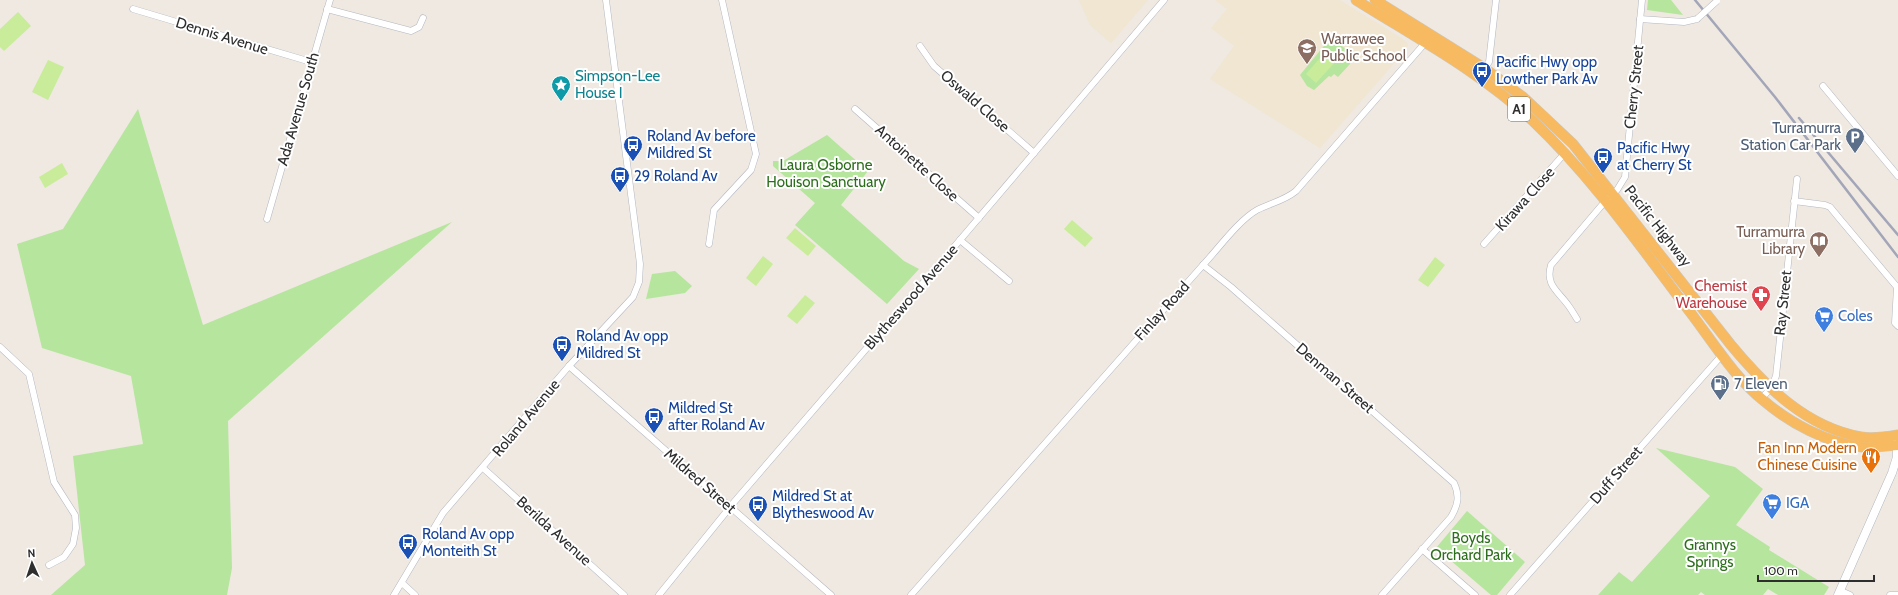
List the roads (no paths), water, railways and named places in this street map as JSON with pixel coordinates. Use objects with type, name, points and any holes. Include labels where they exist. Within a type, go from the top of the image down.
[{"type":"highway","name":"Pacific Highway","points":[[1356,0],[1468,71],[1512,102],[1610,197],[1758,377],[1796,409],[1838,431],[1862,437],[1898,440]]},
{"type":"highway","name":"Pacific Highway","points":[[1375,0],[1484,68],[1523,97],[1573,144],[1722,355],[1748,388],[1761,399],[1792,420],[1818,434],[1835,440],[1862,447],[1898,440]]},
{"type":"main road","points":[[1840,593],[1852,568],[1864,533],[1892,473],[1898,457],[1898,440]]},
{"type":"street","name":"Ada Avenue South","points":[[267,219],[330,0]]},
{"type":"street","name":"Roland Avenue","points":[[394,595],[443,513],[569,366],[633,297],[639,282],[639,256],[606,0]]},
{"type":"street","points":[[710,244],[714,210],[751,170],[756,154],[722,0]]},
{"type":"street","name":"Blytheswood Avenue","points":[[659,595],[730,508],[1164,0]]},
{"type":"street","points":[[1484,68],[1488,62],[1496,0]]},
{"type":"street","name":"Cherry Street","points":[[1576,319],[1569,305],[1550,284],[1549,272],[1551,266],[1610,197],[1625,177],[1642,0]]},
{"type":"street","points":[[1640,19],[1684,22],[1697,19],[1717,0]]},
{"type":"street","name":"Dennis Avenue","points":[[133,9],[311,62]]},
{"type":"street","points":[[327,9],[408,31],[416,30],[422,18]]},
{"type":"street","name":"Finlay Road","points":[[911,595],[1248,216],[1258,210],[1289,197],[1296,191],[1425,43]]},
{"type":"street","name":"Oswald Close","points":[[920,46],[934,66],[1034,152]]},
{"type":"street","points":[[1823,86],[1898,176]]},
{"type":"street","name":"Antoinette Close","points":[[855,109],[979,218]]},
{"type":"street","name":"Kirawa Close","points":[[1484,244],[1565,153]]},
{"type":"street","name":"Ray Street","points":[[1761,399],[1771,388],[1776,376],[1797,179]]},
{"type":"street","points":[[1794,201],[1830,207],[1878,264],[1897,288],[1895,323],[1898,326]]},
{"type":"street","points":[[960,240],[1009,281]]},
{"type":"street","name":"Denman Street","points":[[1203,265],[1450,478],[1458,490],[1457,504],[1451,517],[1422,549]]},
{"type":"street","points":[[0,347],[29,374],[54,482],[75,515],[76,528],[73,544],[64,557],[49,565]]},
{"type":"street","name":"Duff Street","points":[[1510,595],[1722,355]]},
{"type":"street","name":"Mildred Street","points":[[569,366],[831,595]]},
{"type":"street","name":"Berilda Avenue","points":[[483,468],[624,595]]},
{"type":"street","points":[[1382,595],[1422,549],[1475,595]]},
{"type":"street","points":[[402,583],[415,595]]},
{"type":"street","points":[[1840,593],[1850,595]]},
{"type":"street","points":[[1890,595],[1898,595]]},
{"type":"railway","points":[[1695,0],[1775,97],[1898,257]]},
{"type":"railway","points":[[1799,118],[1898,235]]},
{"type":"place","name":"Warrawee Public School","points":[[1307,65]]},
{"type":"place","name":"Pacific Hwy opp Lowther Park Av","points":[[1482,88]]},
{"type":"place","name":"Simpson-Lee House I","points":[[561,102]]},
{"type":"place","name":"Turramurra Station Car Park","points":[[1855,154]]},
{"type":"place","name":"Roland Av before Mildred St","points":[[633,162]]},
{"type":"place","name":"Pacific Hwy at Cherry St","points":[[1603,174]]},
{"type":"place","name":"29 Roland Av","points":[[620,193]]},
{"type":"place","name":"Turramurra Library","points":[[1819,258]]},
{"type":"place","name":"Chemist Warehouse","points":[[1761,312]]},
{"type":"place","name":"Coles","points":[[1824,333]]},
{"type":"place","name":"Roland Av opp Mildred St","points":[[562,362]]},
{"type":"place","name":"7 Eleven","points":[[1720,401]]},
{"type":"place","name":"Mildred St after Roland Av","points":[[654,434]]},
{"type":"place","name":"Fan Inn Modern Chinese Cuisine","points":[[1871,474]]},
{"type":"place","name":"IGA","points":[[1772,520]]},
{"type":"place","name":"Mildred St at Blytheswood Av","points":[[758,522]]},
{"type":"place","name":"Roland Av opp Monteith St","points":[[408,560]]},
{"type":"park label","name":"Laura Osborne Houison Sanctuary","points":[[826,174]]},
{"type":"park label","name":"Boyds Orchard Park","points":[[1471,546]]},
{"type":"park label","name":"Grannys Springs","points":[[1710,554]]}]
